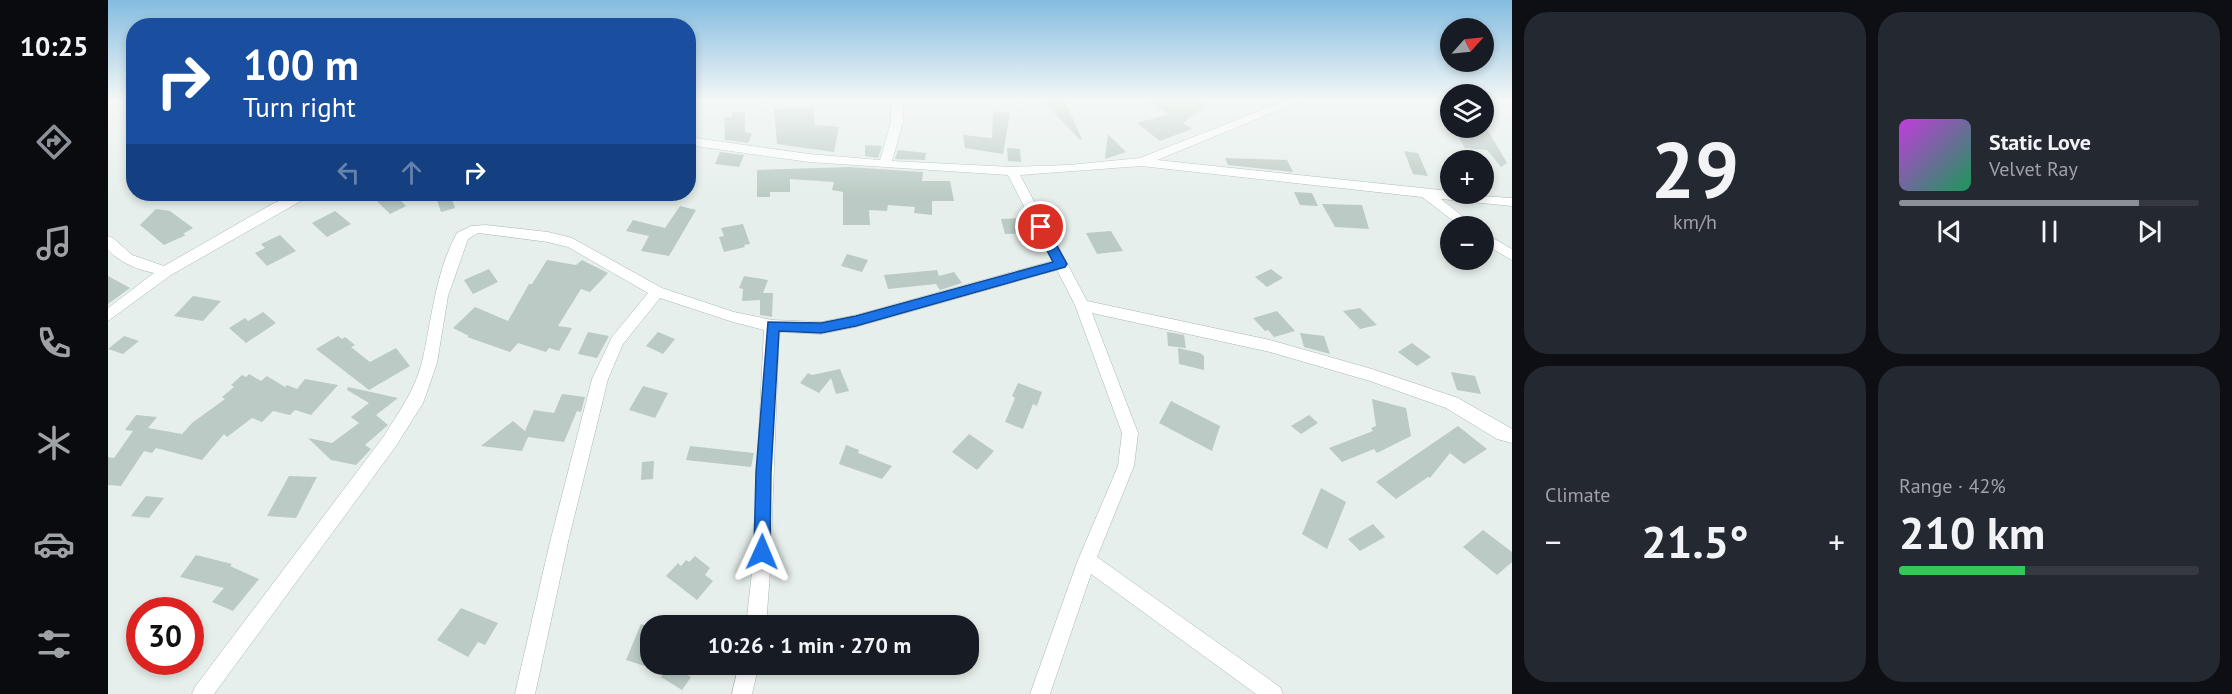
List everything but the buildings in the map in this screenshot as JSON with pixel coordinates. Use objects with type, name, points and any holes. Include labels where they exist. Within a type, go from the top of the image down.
[{"type":"street","points":[[885,164],[895,132]]},
{"type":"street","points":[[1142,162],[1216,132]]},
{"type":"street","points":[[696,142],[809,158],[1012,171],[1069,169],[1142,162],[1512,202]]},
{"type":"street","points":[[1012,171],[1082,305],[1130,433],[1126,466],[1087,560],[1040,694]]},
{"type":"street","points":[[1425,193],[1455,216]]},
{"type":"street","points":[[108,316],[166,271],[258,217],[292,201]]},
{"type":"street","points":[[202,694],[390,441],[417,398],[429,363],[441,296],[462,236],[476,229],[486,229],[548,237],[572,243],[657,292],[733,317],[772,326],[821,328],[856,321],[1060,264]]},
{"type":"street","points":[[108,241],[117,253],[133,263],[166,271]]},
{"type":"street","points":[[1494,244],[1512,255]]},
{"type":"street","points":[[525,694],[559,542],[600,379],[617,341],[657,292]]},
{"type":"street","points":[[1082,305],[1270,346],[1372,375],[1452,403],[1503,434],[1512,436]]},
{"type":"street","points":[[757,615],[772,326]]},
{"type":"street","points":[[1087,560],[1273,694]]},
{"type":"street","points":[[742,694],[746,675]]},
{"type":"route","points":[[762,552],[772,326],[821,328],[856,321],[1060,264],[1041,227]]}]
